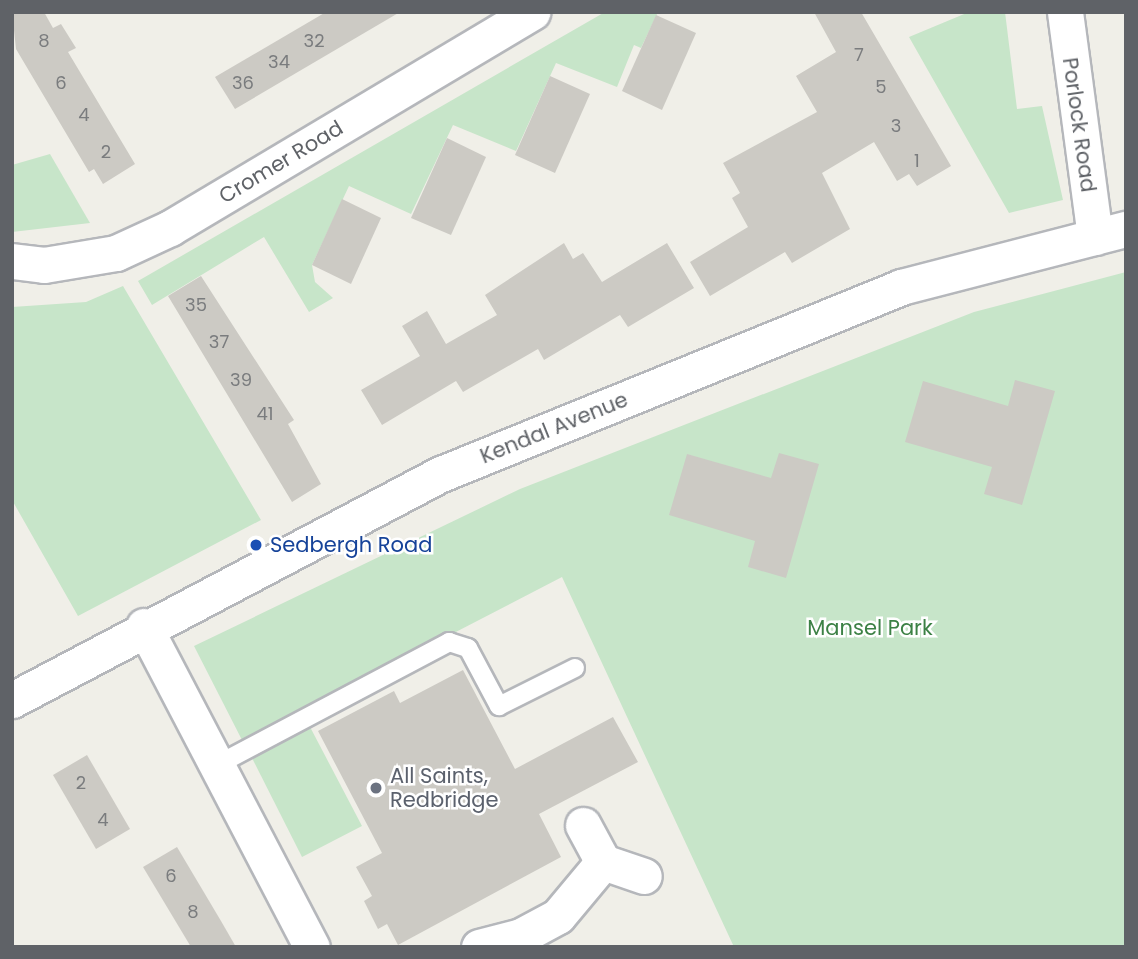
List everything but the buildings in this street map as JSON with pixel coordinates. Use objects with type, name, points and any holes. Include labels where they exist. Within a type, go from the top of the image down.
[{"type":"street","name":"Cromer Road","points":[[12,261],[44,265],[116,253],[170,228],[533,12]]},
{"type":"street","name":"Porlock Road","points":[[1065,12],[1110,233]]},
{"type":"street","name":"Kendal Avenue","points":[[12,700],[144,626],[441,474],[901,288],[1110,233]]},
{"type":"street","points":[[144,626],[312,947]]},
{"type":"street","points":[[583,825],[603,862],[644,876]]},
{"type":"street","points":[[479,947],[521,936],[558,916],[603,862]]},
{"type":"lane","points":[[217,765],[449,642],[468,648],[499,706],[575,668]]},
{"type":"green space","points":[[605,12],[658,12],[641,48],[634,45],[617,87],[556,63],[516,151],[453,125],[411,214],[349,186],[312,265],[315,282],[333,298],[309,312],[264,237],[152,305],[138,281]]},
{"type":"green space","points":[[969,12],[1005,12],[1017,109],[1042,106],[1063,200],[1009,213],[909,37]]},
{"type":"green space","points":[[50,154],[90,223],[12,232],[12,165]]},
{"type":"green space","name":"Mansel Park","points":[[1126,272],[1126,947],[734,947],[562,577],[243,742],[194,646],[520,489],[974,312]]},
{"type":"green space","points":[[123,286],[261,520],[78,616],[12,500],[12,307],[86,302]]},
{"type":"green space","points":[[309,725],[362,826],[302,857],[251,756]]},
{"type":"place","name":"Sedbergh Road","points":[[256,545]]},
{"type":"place","name":"All Saints, Redbridge","points":[[376,788]]}]
